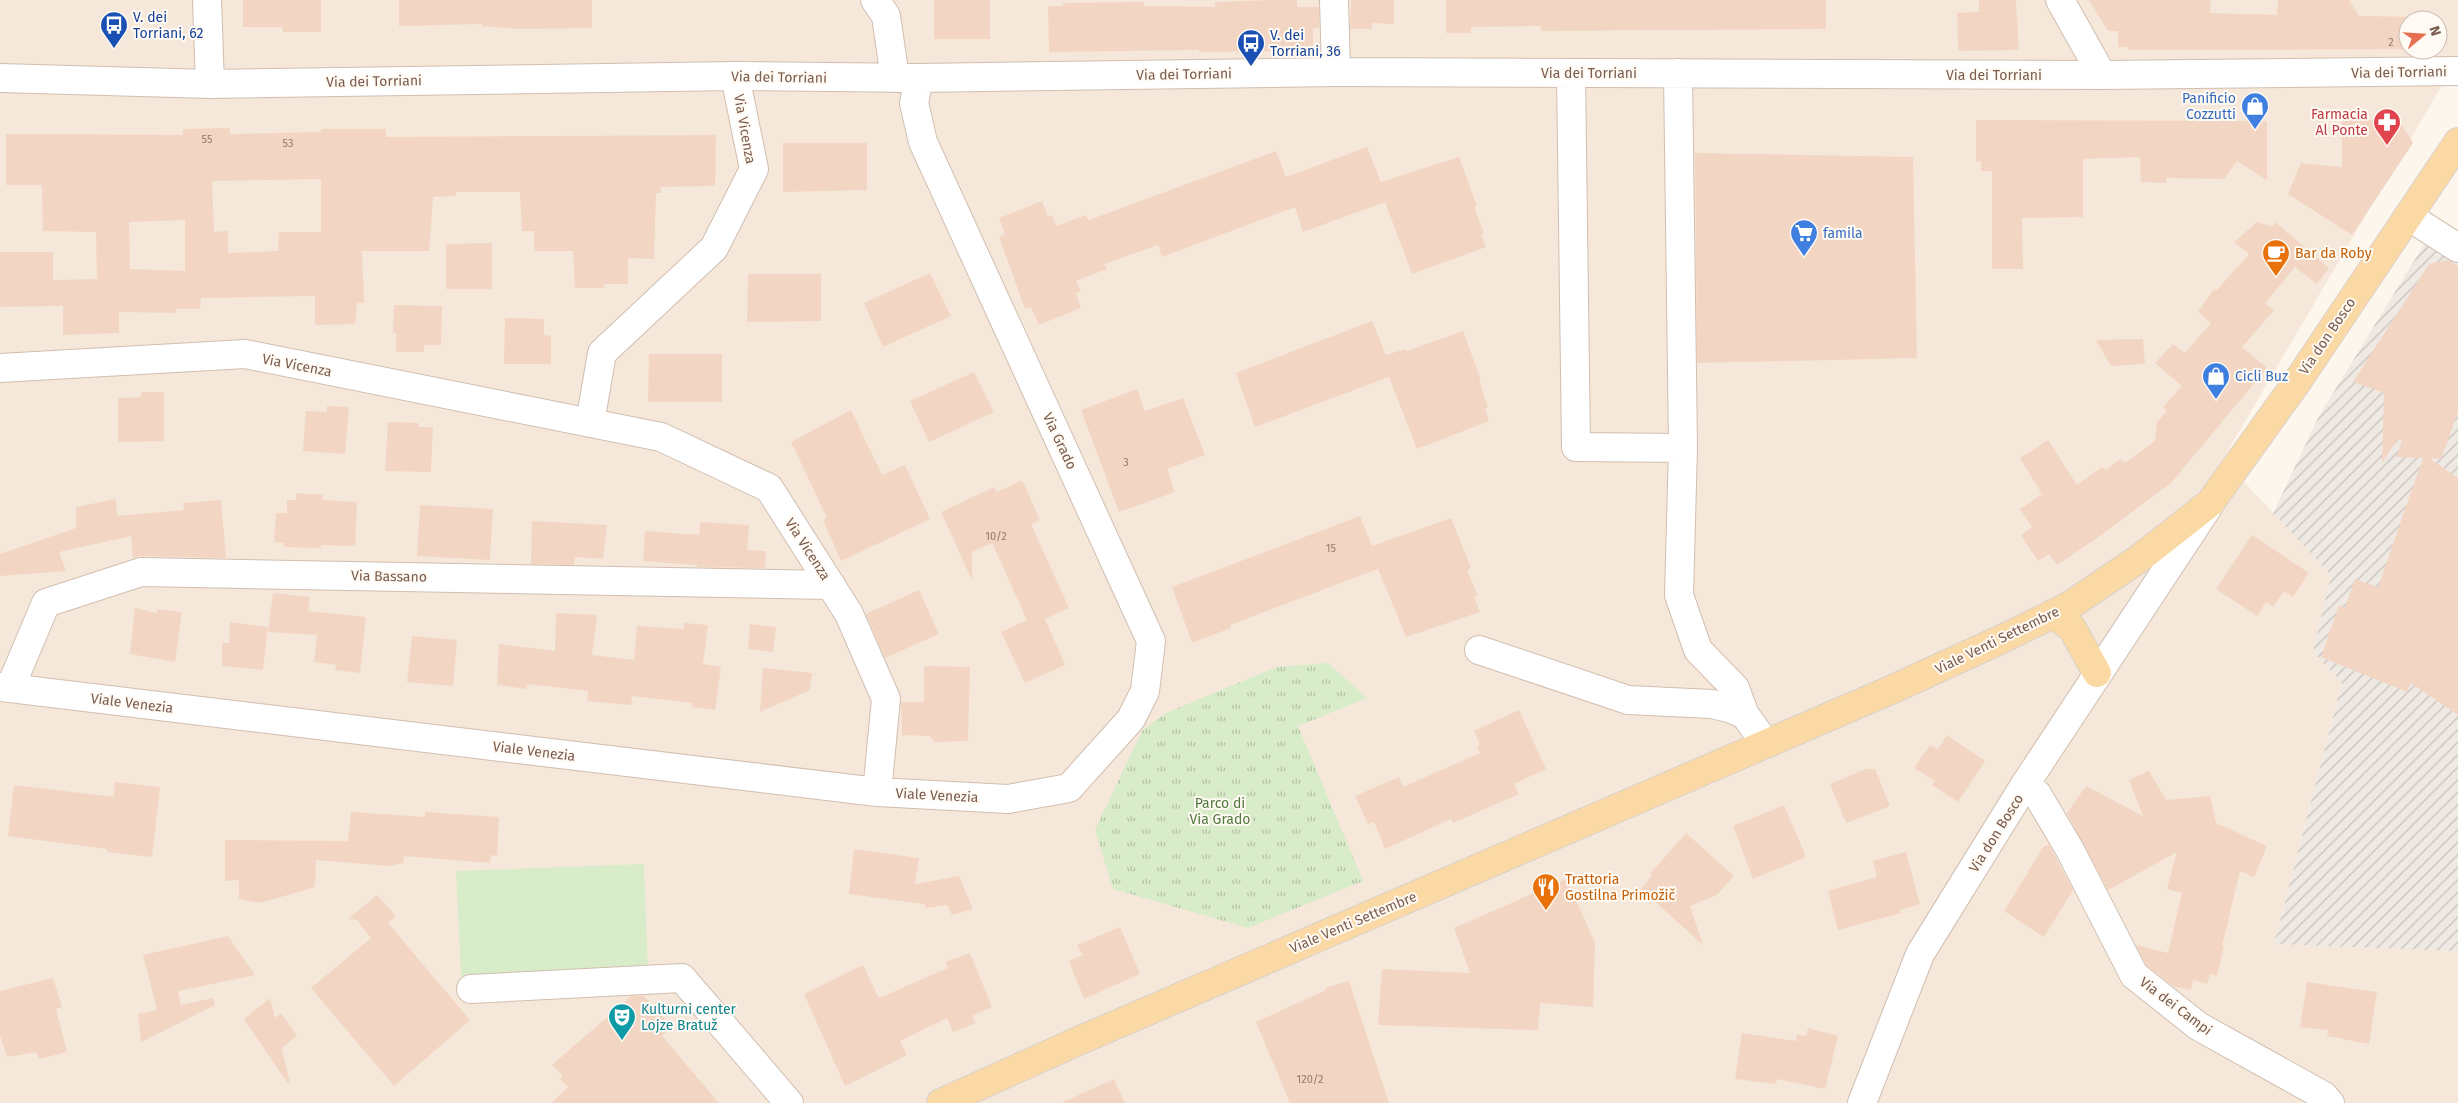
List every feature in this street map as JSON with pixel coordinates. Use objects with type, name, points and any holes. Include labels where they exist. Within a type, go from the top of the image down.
[{"type":"main road","name":"Via don Bosco","points":[[2210,503],[2297,382],[2458,142]]},
{"type":"main road","name":"Viale Venti Settembre","points":[[941,1103],[1085,1038],[1965,656],[2069,606],[2140,558],[2210,503]]},
{"type":"main road","points":[[2052,614],[2072,628],[2097,673]]},
{"type":"street","points":[[207,0],[210,84]]},
{"type":"street","name":"Via Grado","points":[[875,0],[886,16],[907,78],[923,142],[1151,641],[1145,691],[1131,719],[1069,788]]},
{"type":"street","points":[[1334,0],[1336,72]]},
{"type":"street","points":[[2060,0],[2102,75]]},
{"type":"street","name":"Via dei Torriani","points":[[0,78],[210,84],[736,76],[907,78],[1336,72],[2102,75],[2458,71]]},
{"type":"street","points":[[1571,73],[1576,448],[1683,448]]},
{"type":"street","points":[[1678,73],[1683,448],[1679,595],[1698,650],[1735,688],[1745,715],[1766,744]]},
{"type":"street","name":"Via Vicenza","points":[[590,423],[602,353],[714,248],[754,169],[736,76]]},
{"type":"street","points":[[2408,216],[2458,248]]},
{"type":"street","name":"Via Vicenza","points":[[0,368],[245,354],[661,437],[769,488],[849,614],[886,699],[877,792]]},
{"type":"street","name":"Via don Bosco","points":[[1862,1103],[1920,954],[2024,786],[2210,503]]},
{"type":"street","points":[[2140,558],[2161,579]]},
{"type":"street","name":"Via Bassano","points":[[5,688],[46,603],[141,572],[831,585]]},
{"type":"street","points":[[1479,650],[1628,700],[1712,704],[1729,708],[1745,715]]},
{"type":"street","name":"Viale Venezia","points":[[5,688],[877,792],[1008,799],[1069,788]]},
{"type":"street","name":"Via dei Campi","points":[[2024,786],[2036,794],[2070,850],[2134,975],[2198,1026],[2324,1096],[2330,1103]]},
{"type":"street","points":[[471,989],[682,978],[789,1103]]},
{"type":"shaded area","points":[[0,0],[2458,0],[2458,58],[2223,459],[2331,575],[2313,652],[2342,683],[2274,944],[2458,951],[2458,1103],[0,1103]]},
{"type":"shaded area","points":[[2428,238],[2458,258],[2458,951],[2274,944],[2342,683],[2313,652],[2331,575],[2273,513],[2319,416]]},
{"type":"green space","name":"Parco di Via Grado","points":[[1328,663],[1367,698],[1298,726],[1363,881],[1248,928],[1113,889],[1095,830],[1142,731],[1166,713],[1277,667]]},
{"type":"green space","points":[[644,864],[648,970],[461,978],[456,871]]},
{"type":"building","points":[[243,0],[321,0],[321,32],[283,32],[282,27],[243,27]]},
{"type":"building","points":[[399,0],[592,0],[592,28],[516,29],[482,26],[482,24],[399,26]]},
{"type":"building","points":[[934,0],[990,0],[990,39],[934,39]]},
{"type":"building","points":[[1297,0],[1297,7],[1319,7],[1319,28],[1313,28],[1313,51],[1049,52],[1048,6],[1063,6],[1063,3],[1144,2],[1144,6],[1215,7],[1215,2]]},
{"type":"building","points":[[1351,0],[1394,0],[1394,24],[1372,23],[1372,29],[1350,29]]},
{"type":"building","points":[[1446,0],[1826,0],[1826,29],[1541,31],[1541,26],[1471,27],[1471,33],[1446,33]]},
{"type":"building","points":[[1979,0],[2016,0],[2019,50],[1958,51],[1957,13],[1979,12]]},
{"type":"building","points":[[2089,0],[2211,0],[2210,13],[2277,15],[2278,0],[2349,0],[2359,16],[2398,17],[2398,49],[2128,50],[2128,47],[2118,47],[2118,31],[2108,31]]},
{"type":"building","points":[[1976,120],[2267,121],[2267,180],[2237,161],[2224,179],[2166,178],[2166,183],[2141,182],[2140,157],[2083,159],[2083,217],[2022,218],[2023,269],[1992,269],[1992,171],[1981,171],[1981,162],[1976,162]]},
{"type":"building","points":[[2342,120],[2399,120],[2413,143],[2352,235],[2288,194],[2301,163],[2342,167]]},
{"type":"building","points":[[230,128],[230,134],[321,132],[321,129],[386,129],[386,137],[716,135],[715,186],[661,187],[661,193],[656,193],[654,259],[628,258],[628,284],[604,284],[605,288],[575,288],[573,251],[534,251],[534,231],[522,231],[520,192],[456,192],[456,196],[433,197],[429,251],[362,251],[364,303],[357,303],[355,324],[315,325],[315,296],[201,298],[200,309],[176,309],[176,313],[119,312],[119,333],[63,335],[63,306],[0,307],[0,252],[53,252],[53,280],[97,279],[96,232],[43,231],[42,185],[6,185],[6,134],[183,135],[183,129]],"holes":[[[321,179],[321,232],[279,232],[278,251],[228,253],[228,231],[214,232],[212,181]],[[185,220],[185,271],[130,269],[129,222]]]},
{"type":"building","points":[[783,143],[867,143],[867,190],[783,192]]},
{"type":"building","points":[[1367,147],[1381,182],[1459,157],[1477,206],[1474,207],[1484,233],[1481,235],[1486,247],[1412,274],[1385,202],[1303,232],[1295,207],[1162,257],[1158,245],[1104,264],[1107,269],[1076,281],[1081,292],[1076,293],[1081,308],[1039,325],[1031,307],[1025,309],[999,237],[1005,234],[999,218],[1042,201],[1048,216],[1052,215],[1057,226],[1085,215],[1089,220],[1276,151],[1286,177]]},
{"type":"building","name":"famila","points":[[1695,153],[1913,157],[1917,358],[1697,363]]},
{"type":"building","points":[[2257,222],[2273,227],[2275,222],[2329,268],[2317,284],[2295,267],[2265,303],[2274,310],[2242,347],[2267,368],[2171,483],[2093,541],[2057,565],[2049,554],[2038,561],[2021,535],[2032,527],[2020,509],[2042,494],[2020,458],[2048,440],[2077,485],[2102,467],[2106,470],[2120,459],[2125,463],[2155,441],[2157,422],[2167,411],[2163,407],[2182,386],[2155,363],[2173,344],[2185,353],[2211,323],[2198,312],[2214,289],[2217,290],[2249,254],[2234,242]]},
{"type":"building","points":[[492,243],[492,289],[446,289],[446,244]]},
{"type":"building","points":[[2448,260],[2458,266],[2458,412],[2441,459],[2429,458],[2458,478],[2458,715],[2411,683],[2407,692],[2321,657],[2339,605],[2345,608],[2355,579],[2378,587],[2423,458],[2396,457],[2402,441],[2398,439],[2382,463],[2384,393],[2353,382],[2429,264]]},
{"type":"building","points":[[930,273],[951,316],[883,347],[864,303]]},
{"type":"building","points":[[748,274],[821,274],[821,321],[747,322]]},
{"type":"building","points":[[394,305],[442,306],[441,345],[424,345],[424,352],[396,352],[396,333],[393,333]]},
{"type":"building","points":[[505,318],[544,319],[544,335],[551,336],[551,364],[504,364]]},
{"type":"building","points":[[1372,321],[1386,355],[1405,349],[1407,351],[1463,331],[1481,380],[1479,381],[1488,407],[1485,408],[1489,421],[1417,449],[1389,377],[1255,427],[1236,373]]},
{"type":"building","points":[[2143,339],[2145,364],[2111,366],[2096,340]]},
{"type":"building","points":[[649,354],[722,354],[722,402],[648,402]]},
{"type":"building","points":[[974,372],[994,412],[929,442],[910,401]]},
{"type":"building","points":[[1137,389],[1145,411],[1183,398],[1205,455],[1167,469],[1175,492],[1119,512],[1081,410]]},
{"type":"building","points":[[141,392],[164,392],[164,441],[118,442],[118,398],[141,397]]},
{"type":"building","points":[[327,406],[349,407],[345,454],[303,451],[306,411],[327,412]]},
{"type":"building","points":[[851,410],[882,475],[905,465],[930,519],[841,561],[823,520],[827,518],[791,442]]},
{"type":"building","points":[[388,422],[418,423],[419,427],[433,427],[431,472],[385,471]]},
{"type":"building","points":[[1022,480],[1040,520],[1031,524],[1069,608],[1045,619],[1065,665],[1025,683],[1001,632],[1027,620],[992,543],[972,552],[972,580],[941,512],[994,487],[997,492]]},
{"type":"building","points":[[296,493],[323,495],[322,500],[357,502],[355,546],[321,545],[321,548],[284,547],[284,543],[274,542],[276,513],[287,513],[287,500],[296,500]]},
{"type":"building","points":[[116,499],[117,516],[184,510],[183,503],[221,500],[226,558],[141,556],[133,558],[131,536],[59,552],[66,571],[0,576],[0,554],[76,528],[76,507]]},
{"type":"building","points":[[420,505],[493,509],[490,560],[417,556]]},
{"type":"building","points":[[1360,516],[1372,546],[1451,518],[1471,568],[1467,570],[1478,596],[1474,597],[1480,612],[1406,637],[1378,569],[1230,625],[1231,628],[1192,643],[1172,587]]},
{"type":"building","points":[[532,521],[607,525],[603,559],[575,557],[574,565],[531,564]]},
{"type":"building","points":[[700,522],[749,525],[747,550],[766,551],[765,568],[697,567],[697,565],[643,561],[645,531],[699,535]]},
{"type":"building","points":[[2252,535],[2309,573],[2293,597],[2284,591],[2273,607],[2266,602],[2257,616],[2216,589]]},
{"type":"building","points":[[919,590],[939,634],[885,658],[866,614]]},
{"type":"building","points":[[273,593],[310,597],[308,611],[366,617],[360,673],[335,670],[336,665],[314,662],[317,635],[268,632]]},
{"type":"building","points":[[135,608],[157,613],[158,609],[182,612],[175,662],[130,654]]},
{"type":"building","points":[[556,613],[597,615],[592,655],[634,660],[637,626],[684,629],[684,623],[708,625],[703,664],[721,667],[715,710],[692,707],[693,703],[632,696],[631,705],[587,701],[588,691],[527,684],[526,689],[497,685],[499,644],[555,651]]},
{"type":"building","points":[[230,622],[268,627],[263,670],[222,666],[222,643],[229,643]]},
{"type":"building","points":[[750,624],[776,627],[773,652],[748,649]]},
{"type":"building","points":[[412,636],[457,640],[453,686],[407,682]]},
{"type":"building","points":[[924,666],[970,667],[968,741],[934,742],[930,736],[902,735],[901,702],[924,702]]},
{"type":"building","points":[[763,668],[812,673],[810,690],[760,712]]},
{"type":"building","points":[[1519,710],[1546,769],[1514,784],[1519,794],[1453,823],[1451,819],[1385,849],[1374,822],[1368,824],[1355,796],[1399,777],[1403,787],[1480,753],[1477,747],[1480,745],[1474,731]]},
{"type":"building","points":[[1947,735],[1985,761],[1958,802],[1932,785],[1935,781],[1914,768],[1930,745],[1938,749]]},
{"type":"building","points":[[1866,769],[1875,769],[1890,806],[1846,823],[1830,784]]},
{"type":"building","points":[[2149,771],[2166,800],[2210,796],[2216,823],[2267,846],[2254,877],[2240,871],[2222,946],[2224,947],[2217,976],[2210,974],[2207,984],[2193,980],[2191,990],[2173,986],[2146,965],[2136,945],[2168,953],[2182,893],[2167,889],[2177,852],[2108,890],[2067,813],[2086,786],[2143,816],[2129,780]]},
{"type":"building","points":[[115,782],[160,787],[152,857],[107,852],[107,849],[8,836],[14,785],[114,797]]},
{"type":"building","points":[[1784,805],[1806,857],[1753,879],[1733,826]]},
{"type":"building","points":[[351,812],[425,817],[425,812],[499,817],[497,856],[491,855],[490,863],[404,856],[403,863],[390,866],[316,860],[315,887],[260,903],[239,899],[239,880],[225,881],[225,840],[348,841]]},
{"type":"building","points":[[1686,833],[1734,876],[1717,895],[1690,906],[1703,945],[1641,889],[1652,876],[1650,874]]},
{"type":"building","points":[[2049,845],[2073,890],[2044,937],[2004,911],[2044,846]]},
{"type":"building","points":[[854,849],[919,858],[915,884],[959,876],[973,909],[952,915],[947,905],[926,908],[925,904],[849,894]]},
{"type":"building","points":[[1906,852],[1920,904],[1900,910],[1901,913],[1838,930],[1828,891],[1877,877],[1873,861]]},
{"type":"building","points":[[1566,879],[1595,942],[1593,1007],[1540,1003],[1538,1030],[1378,1025],[1382,969],[1470,973],[1454,928]]},
{"type":"building","points":[[377,895],[396,916],[388,923],[470,1020],[394,1086],[311,988],[371,938],[357,920],[348,919]]},
{"type":"building","points":[[1120,927],[1140,974],[1084,999],[1069,961],[1083,955],[1077,945]]},
{"type":"building","points":[[228,936],[255,975],[178,991],[181,1005],[213,998],[215,1005],[141,1042],[138,1014],[157,1010],[143,955]]},
{"type":"building","points":[[970,953],[992,1007],[972,1016],[976,1023],[953,1032],[947,1018],[900,1041],[907,1055],[845,1086],[804,994],[863,965],[879,998],[948,968],[945,962]]},
{"type":"building","points":[[53,978],[62,1007],[56,1009],[67,1052],[39,1059],[36,1052],[7,1057],[0,1035],[0,991]]},
{"type":"building","points":[[1349,981],[1389,1103],[1290,1103],[1256,1022],[1326,990],[1325,988]]},
{"type":"building","points":[[2307,982],[2377,992],[2369,1044],[2327,1036],[2328,1030],[2300,1027]]},
{"type":"building","name":"Kulturni center Lojze Bratuž","points":[[631,996],[644,996],[672,1027],[662,1036],[719,1103],[551,1103],[568,1087],[560,1079],[563,1076],[552,1065]]},
{"type":"building","points":[[270,998],[275,1018],[281,1013],[297,1036],[282,1048],[290,1083],[288,1084],[244,1019]]},
{"type":"building","points":[[1808,1028],[1838,1036],[1825,1089],[1777,1079],[1776,1084],[1735,1079],[1742,1033],[1796,1041],[1797,1034],[1806,1036]]},
{"type":"building","points":[[1114,1079],[1125,1103],[1061,1103]]},
{"type":"place","name":"V. dei Torriani, 62","points":[[114,49]]},
{"type":"place","name":"V. dei Torriani, 36","points":[[1251,67]]},
{"type":"place","name":"Panificio Cozzutti","points":[[2255,130]]},
{"type":"place","name":"Farmacia Al Ponte","points":[[2387,146]]},
{"type":"place","name":"famila","points":[[1804,257]]},
{"type":"place","name":"Bar da Roby","points":[[2276,277]]},
{"type":"place","name":"Cicli Buz","points":[[2216,400]]},
{"type":"place","name":"Trattoria Gostilna Primožič","points":[[1546,911]]},
{"type":"place","name":"Kulturni center Lojze Bratuž","points":[[622,1041]]}]
